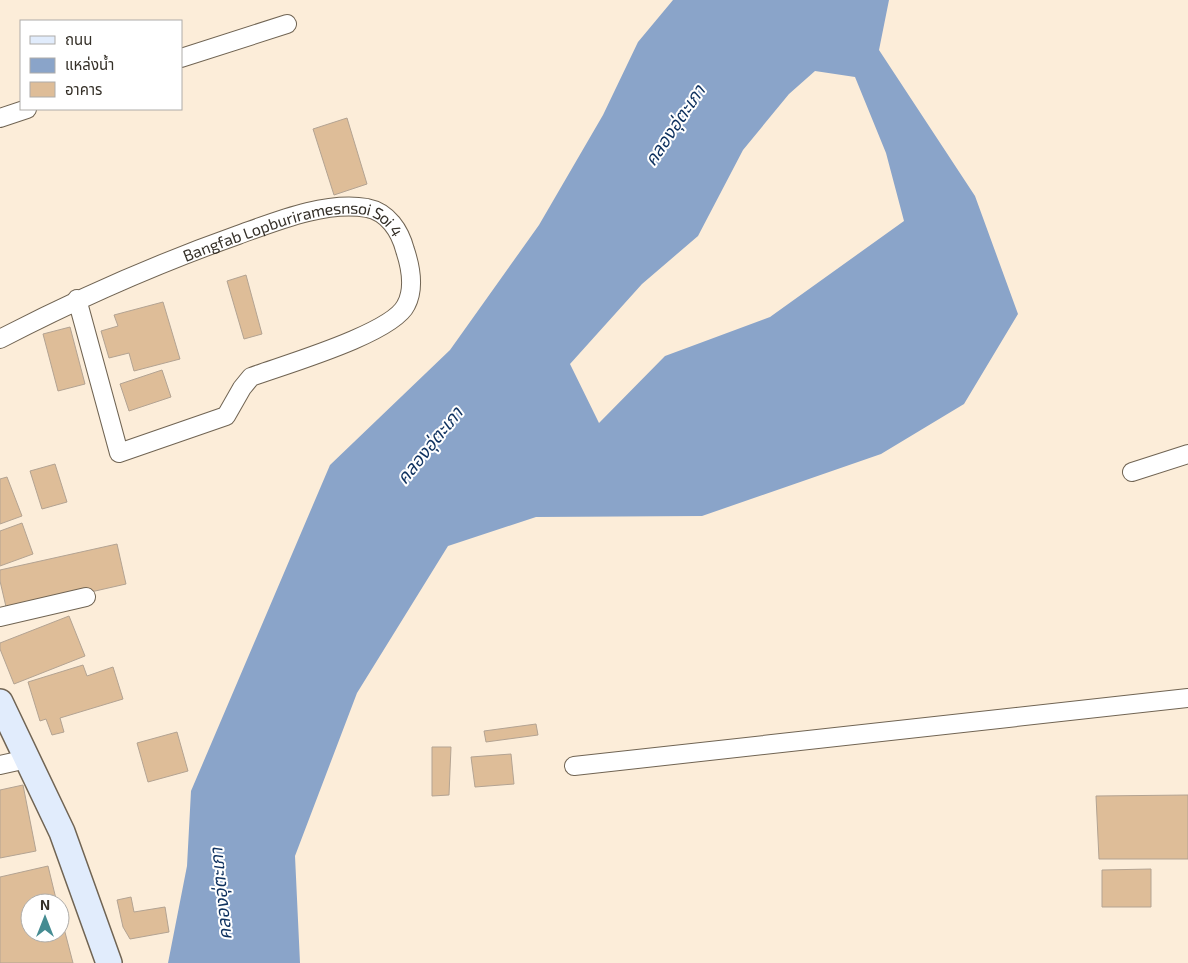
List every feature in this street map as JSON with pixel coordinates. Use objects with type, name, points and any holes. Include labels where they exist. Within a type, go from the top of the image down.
[{"type":"street","points":[[182,58],[288,24]]},
{"type":"street","points":[[0,118],[24,110]]},
{"type":"street","name":"Bangfab Lopburiramesnsoi Soi 4","points":[[0,339],[78,299],[206,246],[291,216],[320,210],[367,208],[386,216],[400,233],[410,269],[412,287],[406,306],[396,318],[370,333],[250,378],[226,416],[119,453],[78,299]]},
{"type":"street","points":[[1132,472],[1188,454]]},
{"type":"street","points":[[0,617],[86,597]]},
{"type":"street","points":[[574,766],[1188,698]]},
{"type":"street","points":[[0,702],[62,832],[109,963]]},
{"type":"street","points":[[0,765],[27,759]]},
{"type":"water","name":"คลองอุ่ตะเภา","points":[[673,0],[889,0],[879,50],[975,196],[1018,314],[964,404],[881,454],[702,516],[536,517],[448,546],[357,693],[295,856],[300,963],[168,963],[187,866],[191,791],[330,465],[450,350],[539,225],[603,115],[638,42]],"holes":[[[815,71],[855,77],[886,153],[904,221],[770,317],[665,356],[599,423],[570,364],[642,284],[698,236],[743,150],[789,94]]]},
{"type":"building","points":[[347,118],[367,184],[334,195],[313,129]]},
{"type":"building","points":[[246,275],[262,334],[244,339],[227,281]]},
{"type":"building","points":[[163,302],[180,359],[134,371],[129,353],[109,358],[101,331],[118,326],[114,315]]},
{"type":"building","points":[[70,327],[85,384],[58,391],[43,334]]},
{"type":"building","points":[[162,370],[171,397],[129,411],[120,384]]},
{"type":"building","points":[[55,464],[67,502],[42,509],[30,471]]},
{"type":"building","points":[[7,477],[22,516],[0,524],[0,479]]},
{"type":"building","points":[[22,523],[33,554],[0,566],[0,531]]},
{"type":"building","points":[[117,544],[126,584],[7,611],[0,581],[0,570]]},
{"type":"building","points":[[69,616],[85,656],[14,684],[0,649],[0,643]]},
{"type":"building","points":[[83,665],[87,676],[113,667],[123,699],[60,718],[64,732],[52,735],[46,719],[40,721],[28,682]]},
{"type":"building","points":[[536,724],[538,735],[486,742],[484,731]]},
{"type":"building","points":[[177,732],[188,771],[148,782],[137,743]]},
{"type":"building","points":[[432,747],[451,747],[449,795],[432,796]]},
{"type":"building","points":[[511,754],[514,784],[475,787],[471,757]]},
{"type":"building","points":[[23,785],[36,851],[0,858],[0,790]]},
{"type":"building","points":[[1188,795],[1188,859],[1099,859],[1096,796]]},
{"type":"building","points":[[48,866],[55,893],[20,893],[20,943],[68,943],[73,963],[0,963],[0,877]]},
{"type":"building","points":[[1151,869],[1151,907],[1102,907],[1102,870]]},
{"type":"building","points":[[131,897],[134,912],[165,907],[169,932],[130,939],[123,927],[117,900]]}]
